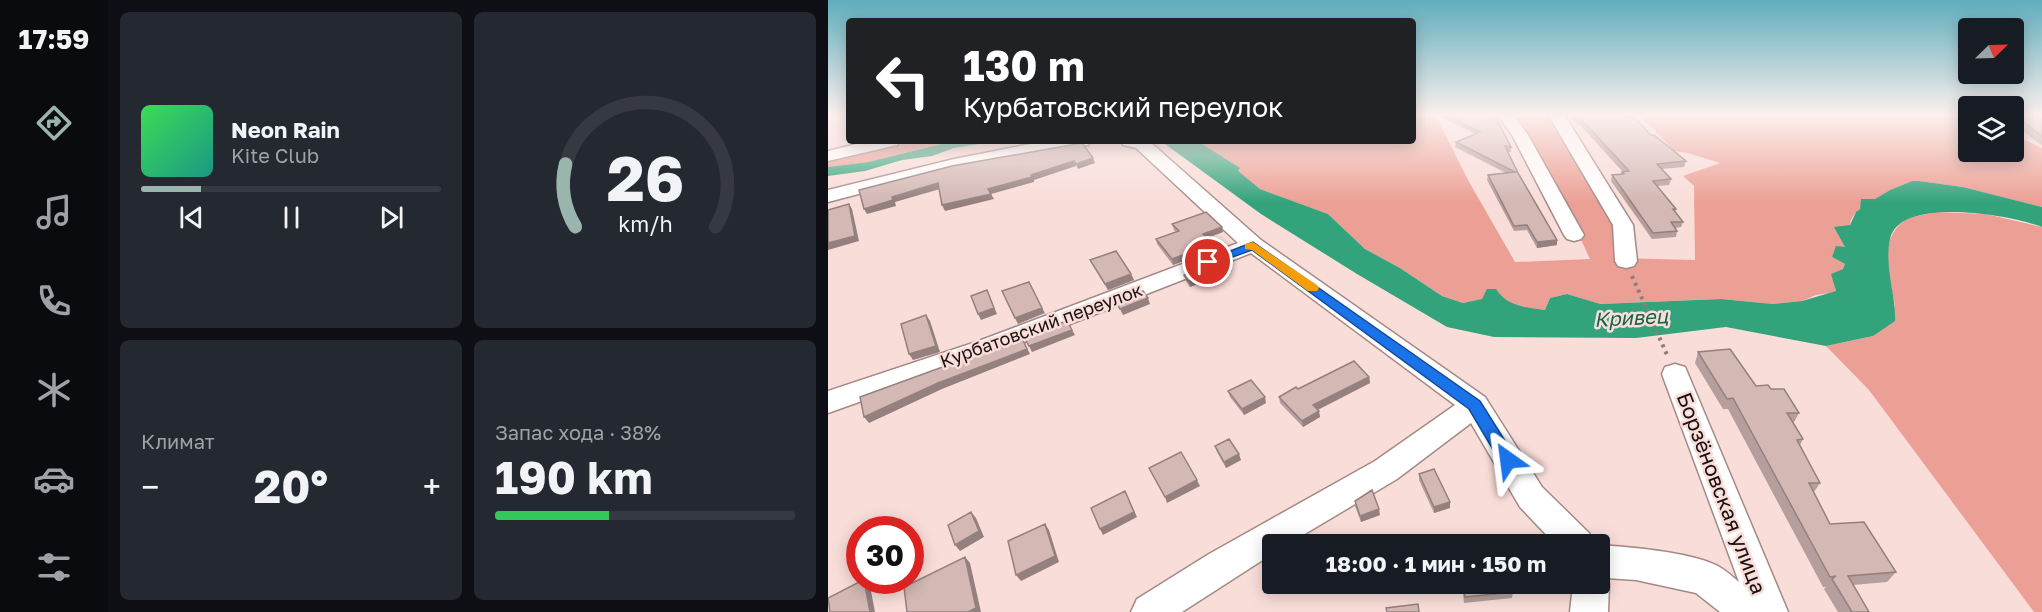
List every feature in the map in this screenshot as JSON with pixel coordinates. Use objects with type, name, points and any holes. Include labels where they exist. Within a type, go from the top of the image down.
[{"type":"street","points":[[828,156],[876,145]]},
{"type":"street","points":[[828,196],[898,177],[1057,145]]},
{"type":"street","points":[[1139,145],[1253,245],[1475,405],[1531,497],[1567,534]]},
{"type":"street","points":[[1525,145],[1574,235]]},
{"type":"street","points":[[1574,145],[1623,225],[1626,261]]},
{"type":"street","name":"Курбатовский переулок","points":[[828,402],[985,348],[1253,245]]},
{"type":"street","name":"Борзёновская улица","points":[[1675,374],[1768,612]]},
{"type":"street","points":[[1150,612],[1221,566],[1386,470],[1475,405]]},
{"type":"street","points":[[1610,562],[1635,564],[1705,578],[1750,612]]},
{"type":"street","points":[[1589,612],[1590,594]]},
{"type":"path","points":[[1626,261],[1675,374]]},
{"type":"shaded area","points":[[895,145],[939,145],[868,162],[828,167],[828,159]]},
{"type":"shaded area","points":[[1202,145],[1450,145],[1515,262],[1590,259],[1576,229],[1528,145],[1567,145],[1615,224],[1617,258],[1695,260],[1694,186],[1683,176],[1720,163],[1674,151],[1668,145],[1958,145],[1958,162],[2024,162],[2024,145],[2035,145],[2042,148],[2042,207],[1963,187],[1912,181],[1875,199],[1862,199],[1860,209],[1851,221],[1846,247],[1835,251],[1832,257],[1845,264],[1843,269],[1832,274],[1836,292],[1816,295],[1802,301],[1773,304],[1721,299],[1599,304],[1567,294],[1550,298],[1545,310],[1517,307],[1501,296],[1463,303],[1442,296],[1400,268],[1365,249],[1328,214],[1260,189],[1237,171],[1240,169]]},
{"type":"shaded area","points":[[1934,212],[1986,214],[2042,227],[2042,612],[2034,612],[1869,390],[1826,346],[1873,336],[1895,306],[1888,261],[1890,239],[1895,230],[1906,220]]},
{"type":"water","points":[[939,145],[975,145],[954,148],[932,156],[902,160],[865,171],[828,176],[828,167],[868,162]]},
{"type":"water","name":"Кривец","points":[[1166,145],[1203,145],[1240,168],[1238,171],[1260,189],[1328,214],[1365,249],[1400,268],[1442,296],[1463,303],[1482,299],[1487,289],[1496,289],[1512,303],[1545,310],[1550,298],[1567,294],[1600,304],[1721,299],[1773,304],[1802,301],[1836,291],[1831,274],[1843,269],[1845,264],[1832,257],[1836,246],[1845,247],[1834,227],[1850,225],[1856,212],[1860,209],[1861,199],[1875,199],[1912,181],[1963,187],[2042,207],[2042,227],[2007,218],[1958,212],[1913,217],[1898,225],[1890,239],[1888,260],[1895,321],[1873,336],[1826,346],[1726,327],[1636,338],[1494,337],[1447,327],[1261,214]]},
{"type":"building","points":[[1073,145],[1083,145],[1093,158],[1076,164],[1074,161],[1031,175],[1032,177],[988,189],[991,194],[942,205],[938,183],[892,197],[893,200],[864,209],[859,190],[952,166]]},
{"type":"building","points":[[1461,145],[1510,145],[1511,147],[1505,146],[1518,173],[1557,240],[1537,242],[1527,225],[1514,226],[1488,175],[1515,172]]},
{"type":"building","points":[[1605,145],[1666,145],[1686,161],[1657,164],[1671,179],[1653,181],[1676,209],[1673,209],[1683,222],[1671,222],[1677,231],[1653,233],[1612,175],[1629,171]]},
{"type":"building","points":[[849,204],[855,236],[828,243],[828,210]]},
{"type":"building","points":[[1206,212],[1222,227],[1203,234],[1212,244],[1172,259],[1156,239],[1179,231],[1172,224]]},
{"type":"building","points":[[1116,251],[1131,274],[1105,284],[1090,260]]},
{"type":"building","points":[[1225,259],[1230,265],[1188,281],[1184,275]]},
{"type":"building","points":[[1029,282],[1042,308],[1015,318],[1002,291]]},
{"type":"building","points":[[987,290],[994,308],[978,314],[971,296]]},
{"type":"building","points":[[1143,291],[1148,298],[1120,309],[1116,302]]},
{"type":"building","points":[[926,315],[936,346],[909,354],[901,324]]},
{"type":"building","points":[[1067,321],[1072,330],[1029,346],[1024,337]]},
{"type":"building","points":[[1022,338],[1027,349],[938,383],[864,417],[860,397]]},
{"type":"building","points":[[1730,349],[1756,386],[1768,385],[1771,389],[1784,389],[1799,413],[1787,413],[1803,439],[1797,440],[1820,483],[1809,483],[1830,524],[1864,522],[1896,572],[1848,576],[1869,612],[1852,612],[1832,579],[1836,576],[1830,577],[1733,398],[1727,399],[1698,352]]},
{"type":"building","points":[[1354,361],[1369,377],[1313,405],[1319,411],[1302,421],[1279,397],[1296,387],[1298,389]]},
{"type":"building","points":[[1251,380],[1265,397],[1242,409],[1228,391]]},
{"type":"building","points":[[1229,439],[1239,454],[1224,462],[1215,446]]},
{"type":"building","points":[[1181,452],[1197,480],[1165,497],[1149,468]]},
{"type":"building","points":[[1434,469],[1450,502],[1434,507],[1419,474]]},
{"type":"building","points":[[1372,490],[1379,509],[1360,516],[1355,501]]},
{"type":"building","points":[[1125,491],[1134,512],[1100,529],[1091,508]]},
{"type":"building","points":[[971,512],[979,531],[955,545],[948,525]]},
{"type":"building","points":[[1045,524],[1055,556],[1016,575],[1008,541]]},
{"type":"building","points":[[965,557],[976,608],[968,612],[907,612],[905,594],[924,594],[924,577]]},
{"type":"building","points":[[846,589],[846,594],[867,594],[870,612],[830,612],[828,598]]},
{"type":"building","points":[[1465,594],[1494,594],[1465,597]]},
{"type":"building","points":[[1418,604],[1419,612],[1387,612],[1386,608]]},
{"type":"slow traffic","points":[[1250,247],[1253,245],[1313,288]]},
{"type":"route","points":[[1208,262],[1253,245],[1475,405],[1508,460]]}]
